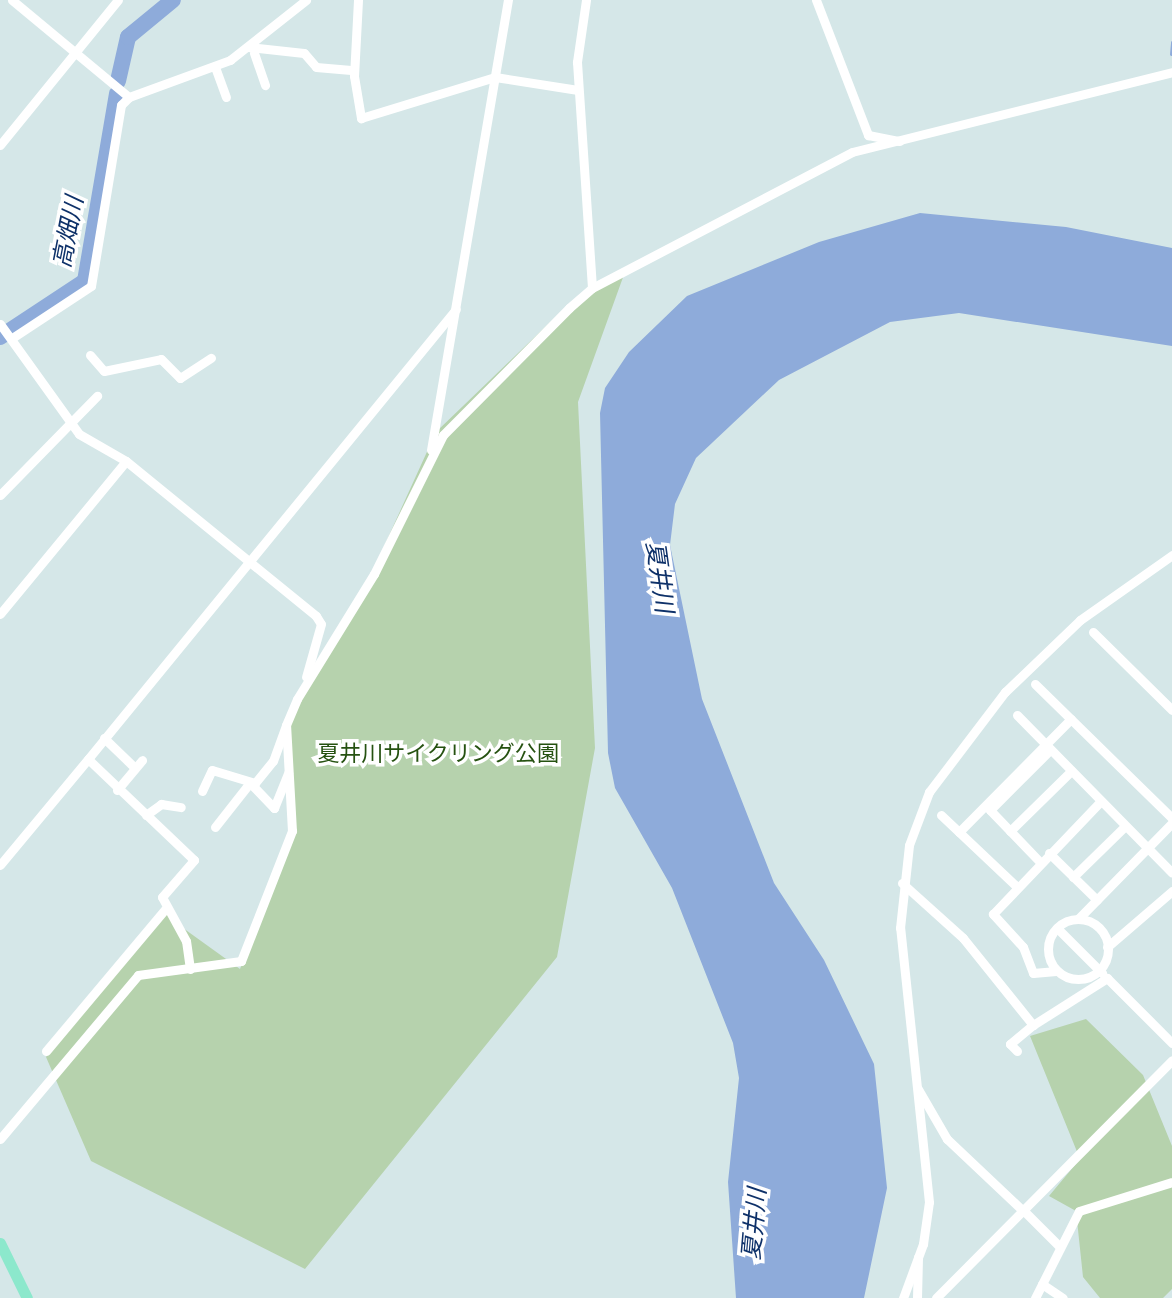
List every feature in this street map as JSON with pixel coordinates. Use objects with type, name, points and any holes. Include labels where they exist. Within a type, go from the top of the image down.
[{"type":"main road","points":[[0,1243],[27,1298]]},
{"type":"street","points":[[12,0],[129,97]]},
{"type":"street","points":[[0,145],[118,0]]},
{"type":"street","points":[[305,684],[320,620],[126,461],[67,421],[6,331],[91,286],[121,105],[129,97],[215,67],[251,50],[306,0]]},
{"type":"street","points":[[358,0],[354,70],[361,118],[495,77],[578,90]]},
{"type":"street","points":[[430,454],[508,0]]},
{"type":"street","points":[[586,0],[578,90],[592,288]]},
{"type":"street","points":[[816,0],[868,135],[900,141]]},
{"type":"street","points":[[251,50],[304,53],[316,67],[354,70]]},
{"type":"street","points":[[251,50],[265,85]]},
{"type":"street","points":[[215,67],[226,97]]},
{"type":"street","points":[[215,827],[273,761],[305,684],[374,574],[430,454],[454,421],[592,288],[823,164],[900,141],[1172,72]]},
{"type":"street","points":[[0,865],[456,309]]},
{"type":"street","points":[[90,355],[108,375],[161,359],[180,378],[211,358]]},
{"type":"street","points":[[0,495],[67,421],[97,396]]},
{"type":"street","points":[[0,614],[126,461]]},
{"type":"street","points":[[917,1298],[918,1257],[929,1188],[903,977],[902,883],[929,792],[1005,692],[1080,620],[1172,555]]},
{"type":"street","points":[[1093,632],[1172,710]]},
{"type":"street","points":[[1035,684],[1172,821],[1078,919],[1057,928],[1048,944],[1056,971]]},
{"type":"street","points":[[1017,715],[1172,873]]},
{"type":"street","points":[[1040,862],[990,810],[1071,719]]},
{"type":"street","points":[[0,1139],[131,980],[241,961],[292,831],[286,725]]},
{"type":"street","points":[[104,738],[138,764],[117,790]]},
{"type":"street","points":[[959,832],[1048,747]]},
{"type":"street","points":[[88,759],[117,790],[194,860],[162,897],[165,909],[186,941],[190,969]]},
{"type":"street","points":[[202,791],[212,770],[250,785],[274,808],[288,773]]},
{"type":"street","points":[[1010,831],[1071,771]]},
{"type":"street","points":[[1101,801],[1016,886],[993,914],[1023,947],[1033,973],[1056,971],[1078,979],[1099,970],[1107,947],[1172,891]]},
{"type":"street","points":[[146,815],[161,804],[181,807]]},
{"type":"street","points":[[941,815],[1016,886]]},
{"type":"street","points":[[1073,877],[1125,826]]},
{"type":"street","points":[[1049,853],[1097,900]]},
{"type":"street","points":[[902,883],[974,950],[1033,1025]]},
{"type":"street","points":[[46,1051],[165,909]]},
{"type":"street","points":[[1078,919],[1095,925],[1107,947]]},
{"type":"street","points":[[1057,928],[1172,1043]]},
{"type":"street","points":[[1017,1051],[1010,1044],[1033,1025],[1107,978]]},
{"type":"street","points":[[936,1298],[1172,1060]]},
{"type":"street","points":[[918,1089],[947,1139],[1060,1247]]},
{"type":"street","points":[[1035,1298],[1079,1211],[1172,1182]]},
{"type":"street","points":[[903,1298],[918,1257]]},
{"type":"street","points":[[1042,1284],[1063,1298]]},
{"type":"green space","name":"夏井川サイクリング公園","points":[[626,269],[578,402],[595,748],[557,957],[305,1269],[91,1161],[46,1057],[170,909],[183,928],[240,969],[292,831],[283,727],[371,575],[436,432],[569,304]]},
{"type":"green space","points":[[1086,1019],[1143,1075],[1172,1146],[1172,1289],[1163,1298],[1100,1298],[1083,1277],[1076,1211],[1049,1196],[1080,1159],[1030,1036]]},
{"type":"water","name":"夏井川","points":[[920,213],[1066,227],[1172,248],[1172,346],[959,313],[890,322],[779,380],[696,458],[675,504],[670,545],[702,699],[774,883],[824,960],[874,1064],[887,1188],[864,1298],[736,1298],[728,1182],[739,1078],[733,1043],[672,888],[615,788],[608,753],[600,413],[605,388],[629,352],[687,296],[819,242]]},
{"type":"waterway","name":"高畑川","points":[[118,81],[128,37],[173,0]]},
{"type":"waterway","points":[[1171,54],[1172,42]]},
{"type":"waterway","name":"高畑川","points":[[0,337],[85,281],[117,94]]}]
